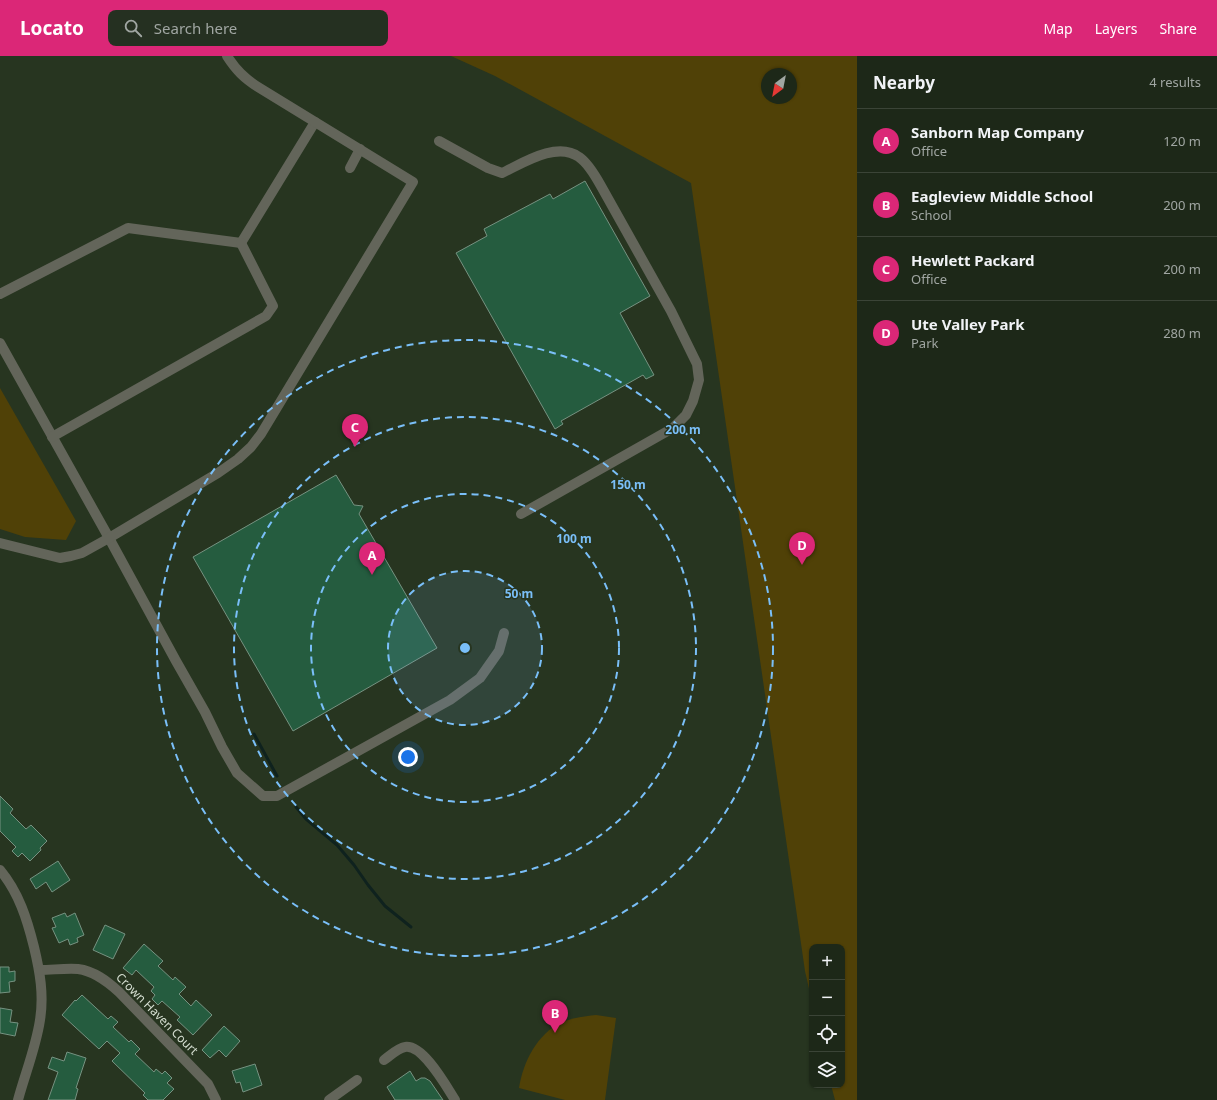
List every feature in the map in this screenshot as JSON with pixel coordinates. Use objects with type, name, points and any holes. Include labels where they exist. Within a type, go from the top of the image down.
[{"type":"street","points":[[0,543],[60,558],[82,553],[218,473],[238,459],[251,447],[261,434],[413,182],[246,79],[237,70],[227,56]]},
{"type":"street","points":[[241,243],[311,120]]},
{"type":"street","points":[[439,141],[488,168],[502,172],[538,156],[554,151],[568,151],[580,157],[591,170],[601,186],[671,311],[697,364],[699,380],[693,401],[686,415],[673,428],[521,514]]},
{"type":"street","points":[[350,168],[360,149]]},
{"type":"street","points":[[0,294],[128,228],[241,243]]},
{"type":"street","points":[[52,437],[266,316],[273,306],[241,243]]},
{"type":"street","points":[[0,344],[109,538],[237,773],[263,796],[277,796],[450,700],[480,678],[499,651],[504,633]]},
{"type":"street","points":[[0,870],[10,882],[28,921],[40,970],[42,1005],[38,1034],[18,1100]]},
{"type":"street","name":"Crown Haven Court","points":[[40,970],[78,969],[90,972],[109,983],[208,1084],[216,1100]]},
{"type":"street","points":[[384,1060],[400,1048],[407,1046],[419,1051],[426,1057],[455,1100]]},
{"type":"street","points":[[329,1100],[357,1080]]},
{"type":"shaded area","points":[[451,56],[857,56],[857,1100],[835,1100],[832,1088],[845,1088],[845,944],[809,944],[809,989],[805,971],[691,183],[495,76]]},
{"type":"shaded area","points":[[0,388],[76,521],[66,540],[25,537],[0,529]]},
{"type":"shaded area","points":[[596,1015],[616,1018],[605,1100],[565,1100],[519,1088],[528,1059],[538,1041],[545,1034],[553,1027],[570,1019]]},
{"type":"building","points":[[585,181],[650,296],[620,313],[654,375],[646,379],[643,375],[561,421],[563,424],[555,429],[456,253],[487,236],[484,229],[550,194],[553,199]]},
{"type":"building","points":[[336,475],[354,505],[363,506],[359,514],[437,648],[293,731],[193,557]]},
{"type":"building","points":[[0,796],[13,809],[10,813],[26,829],[31,825],[47,841],[40,848],[41,850],[30,861],[22,853],[18,857],[12,851],[16,847],[0,831]]},
{"type":"building","points":[[58,861],[70,880],[52,892],[46,882],[36,889],[30,879]]},
{"type":"building","points":[[65,913],[67,917],[75,913],[84,935],[77,938],[78,942],[70,945],[68,939],[59,943],[52,928],[56,927],[52,918]]},
{"type":"building","points":[[105,925],[125,934],[113,959],[93,950]]},
{"type":"building","points":[[144,944],[163,961],[158,966],[173,980],[175,977],[186,987],[179,994],[191,1006],[196,1000],[212,1015],[193,1035],[177,1020],[180,1017],[162,1001],[158,1005],[152,999],[155,995],[151,991],[154,987],[136,970],[132,975],[123,968]]},
{"type":"building","points":[[0,967],[9,967],[9,972],[15,971],[15,981],[9,982],[10,992],[0,993]]},
{"type":"building","points":[[82,995],[108,1019],[111,1016],[118,1022],[113,1027],[129,1042],[131,1040],[140,1049],[135,1054],[154,1072],[156,1069],[162,1074],[165,1071],[172,1078],[167,1083],[174,1089],[163,1100],[148,1100],[143,1095],[145,1093],[112,1061],[120,1053],[107,1041],[99,1049],[62,1015],[75,1000],[76,1001]]},
{"type":"building","points":[[0,1008],[12,1010],[10,1022],[18,1023],[15,1036],[0,1033]]},
{"type":"building","points":[[224,1026],[240,1041],[226,1057],[219,1050],[210,1058],[202,1050]]},
{"type":"building","points":[[67,1052],[86,1058],[76,1088],[78,1089],[75,1100],[48,1100],[58,1072],[48,1068],[52,1057],[64,1061]]},
{"type":"building","points":[[255,1064],[262,1085],[243,1092],[240,1082],[236,1083],[232,1071]]},
{"type":"building","points":[[410,1071],[416,1081],[421,1078],[425,1078],[430,1081],[443,1100],[395,1100],[387,1087]]},
{"type":"waterway","points":[[254,734],[277,776]]},
{"type":"waterway","points":[[296,807],[306,819],[337,845],[385,906],[411,927]]},
{"type":"place","name":"Hewlett Packard","points":[[355,447]]},
{"type":"place","name":"Ute Valley Park","points":[[802,565]]},
{"type":"place","name":"Sanborn Map Company","points":[[372,575]]},
{"type":"place","name":"Eagleview Middle School","points":[[555,1033]]}]
